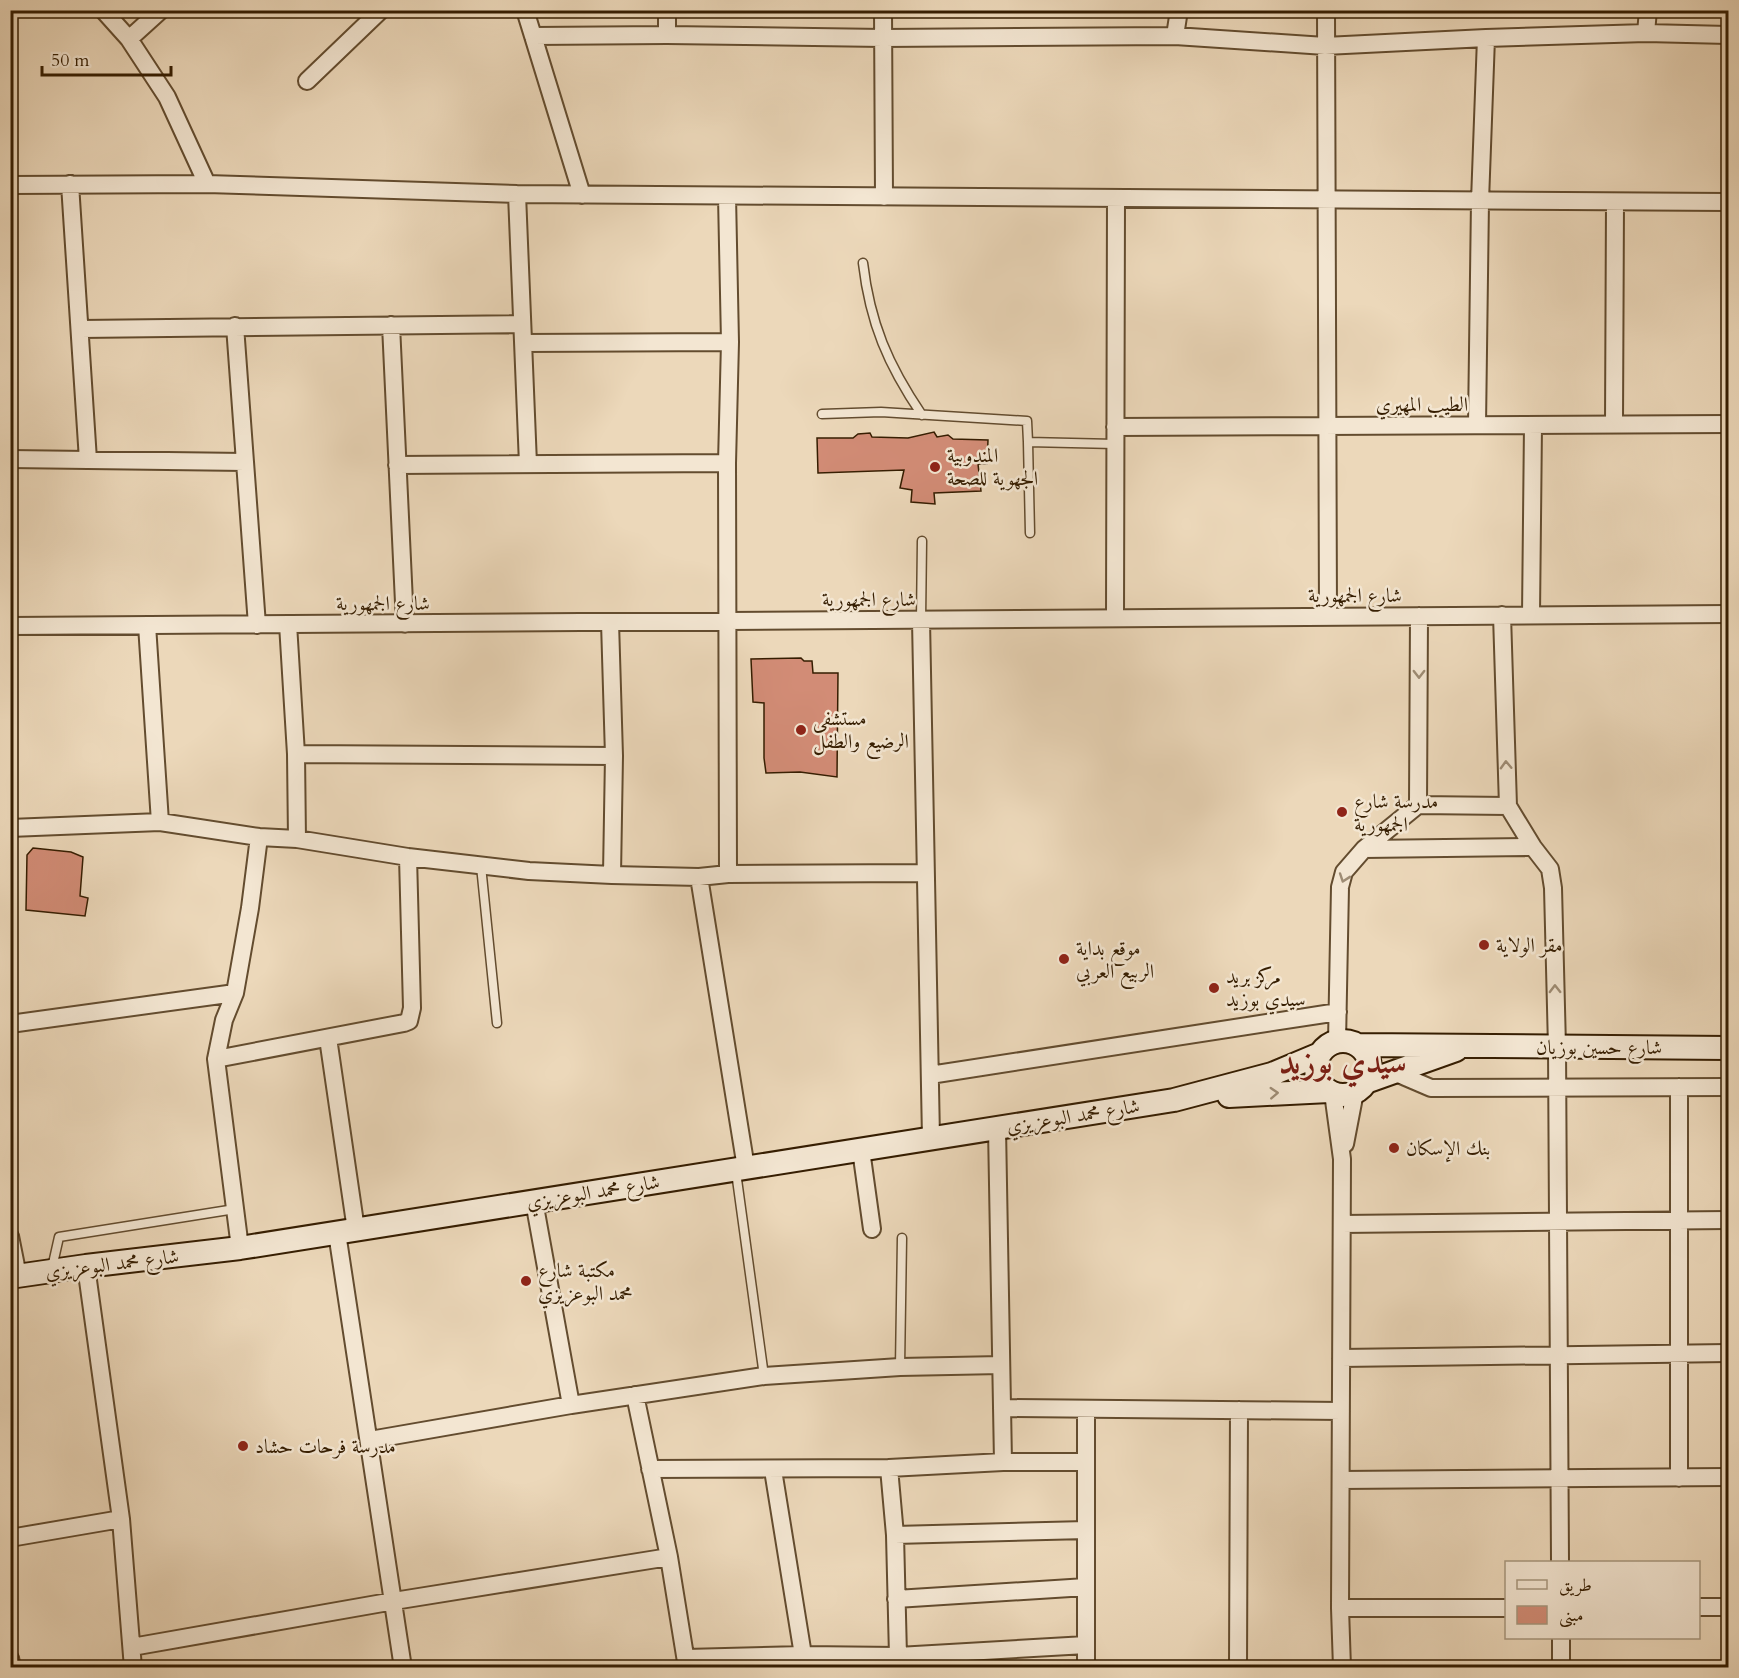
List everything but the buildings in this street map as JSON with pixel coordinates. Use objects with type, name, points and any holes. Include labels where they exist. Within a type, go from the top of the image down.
[{"type":"main road","name":"شارع حسين بوزيان","points":[[1346,1089],[1469,1045]]},
{"type":"main road","name":"شارع حسين بوزيان","points":[[1338,1047],[1469,1045],[1728,1048]]},
{"type":"main road","name":"شارع محمد البوعزيزي","points":[[1174,1100],[1272,1074],[1338,1047]]},
{"type":"main road","points":[[1338,1047],[1365,1052],[1370,1062],[1370,1072],[1346,1089],[1321,1084],[1317,1074],[1316,1064],[1338,1047]]},
{"type":"main road","name":"شارع محمد البوعزيزي","points":[[14,1277],[240,1248],[1174,1100],[1346,1089]]},
{"type":"street","points":[[103,10],[129,39],[167,97],[207,183]]},
{"type":"street","points":[[129,39],[160,10]]},
{"type":"street","points":[[307,81],[381,10]]},
{"type":"street","points":[[525,10],[582,195]]},
{"type":"street","points":[[667,10],[667,35]]},
{"type":"street","points":[[883,10],[884,197]]},
{"type":"street","points":[[1175,36],[1179,10]]},
{"type":"street","points":[[1326,10],[1328,616]]},
{"type":"street","points":[[1646,33],[1648,10]]},
{"type":"street","points":[[533,36],[883,38],[1175,36],[1325,46],[1646,33],[1728,35]]},
{"type":"street","points":[[1477,425],[1480,201],[1486,38]]},
{"type":"street","points":[[10,185],[207,183],[582,195],[1728,202]]},
{"type":"street","points":[[70,184],[88,460]]},
{"type":"street","points":[[517,194],[528,464]]},
{"type":"street","points":[[727,196],[730,342],[727,463],[728,874]]},
{"type":"street","points":[[1115,618],[1116,198]]},
{"type":"street","points":[[1614,424],[1615,202]]},
{"type":"street","points":[[81,329],[522,324]]},
{"type":"street","points":[[391,325],[405,624]]},
{"type":"street","points":[[236,326],[257,625]]},
{"type":"street","points":[[523,343],[730,342]]},
{"type":"street","name":"الطيب المهيري","points":[[1115,436],[1328,426],[1728,424]]},
{"type":"street","points":[[1531,615],[1533,425]]},
{"type":"street","points":[[10,459],[245,462]]},
{"type":"street","points":[[397,465],[727,463]]},
{"type":"street","name":"شارع الجمهورية","points":[[10,626],[1728,614]]},
{"type":"street","points":[[1502,615],[1508,806],[1533,847],[1550,869],[1553,888],[1557,1047],[1560,1561]]},
{"type":"street","points":[[1419,616],[1419,805]]},
{"type":"street","points":[[921,620],[931,1138]]},
{"type":"street","points":[[610,622],[614,756],[612,876]]},
{"type":"street","points":[[288,624],[296,754],[297,839]]},
{"type":"street","points":[[147,626],[160,822]]},
{"type":"street","points":[[296,754],[614,756]]},
{"type":"street","points":[[1338,1047],[1340,887],[1344,872],[1364,849],[1419,805],[1508,806]]},
{"type":"street","points":[[10,828],[160,822],[482,866],[612,876],[699,877],[728,874],[925,873]]},
{"type":"street","points":[[240,1248],[216,1059],[224,1020],[235,993],[250,908],[259,837]]},
{"type":"street","points":[[1364,849],[1533,847]]},
{"type":"street","points":[[216,1059],[409,1021],[412,990],[408,857]]},
{"type":"street","points":[[699,877],[741,1169]]},
{"type":"street","points":[[10,1024],[235,993]]},
{"type":"street","points":[[930,1075],[1338,1012]]},
{"type":"street","points":[[328,1038],[346,1231],[370,1440],[403,1668]]},
{"type":"street","points":[[1396,1072],[1431,1088],[1728,1088]]},
{"type":"street","points":[[1679,1088],[1679,1478]]},
{"type":"street","points":[[1342,1668],[1340,1608],[1342,1159],[1346,1089]]},
{"type":"street","points":[[997,1128],[1003,1462]]},
{"type":"street","points":[[861,1150],[872,1229]]},
{"type":"street","points":[[534,1202],[571,1405]]},
{"type":"street","points":[[1342,1224],[1728,1220]]},
{"type":"street","points":[[10,1236],[14,1277]]},
{"type":"street","points":[[86,1266],[121,1519],[133,1668]]},
{"type":"street","points":[[1341,1358],[1728,1353]]},
{"type":"street","points":[[370,1440],[571,1405],[764,1377],[900,1367],[1001,1365]]},
{"type":"street","points":[[635,1395],[669,1557],[686,1663],[803,1655],[898,1656],[1086,1645]]},
{"type":"street","points":[[1002,1408],[1341,1411]]},
{"type":"street","points":[[1086,1408],[1086,1668]]},
{"type":"street","points":[[1238,1668],[1239,1410]]},
{"type":"street","points":[[650,1469],[773,1470],[889,1468],[1003,1462],[1086,1462]]},
{"type":"street","points":[[889,1468],[895,1535],[898,1656]]},
{"type":"street","points":[[773,1470],[803,1655]]},
{"type":"street","points":[[1341,1480],[1728,1477]]},
{"type":"street","points":[[10,1538],[121,1519]]},
{"type":"street","points":[[895,1535],[1086,1530]]},
{"type":"street","points":[[132,1647],[394,1601],[669,1557]]},
{"type":"street","points":[[896,1599],[1086,1587]]},
{"type":"street","points":[[1700,1607],[1728,1607]]},
{"type":"street","points":[[1340,1608],[1505,1608]]},
{"type":"street","points":[[1561,1639],[1561,1668]]},
{"type":"street","points":[[10,1658],[12,1668]]},
{"type":"lane","points":[[863,263],[865,284],[881,341],[900,383],[922,415]]},
{"type":"lane","points":[[822,414],[881,412],[1027,421],[1030,533]]},
{"type":"lane","points":[[1028,442],[1115,436]]},
{"type":"lane","points":[[921,620],[922,541]]},
{"type":"lane","points":[[482,866],[497,1023]]},
{"type":"lane","points":[[741,1169],[764,1377]]},
{"type":"lane","points":[[51,1271],[59,1237],[235,1209]]},
{"type":"lane","points":[[900,1367],[902,1238]]},
{"type":"place","name":"المندوبية الجهوية للصحة","points":[[935,467]]},
{"type":"place","name":"مستشفى الرضيع والطفل","points":[[801,730]]},
{"type":"place","name":"مدرسة شارع الجمهورية","points":[[1342,812]]},
{"type":"place","name":"مقر الولاية","points":[[1484,945]]},
{"type":"place","name":"موقع بداية الربيع العربي","points":[[1064,959]]},
{"type":"place","name":"مركز بريد سيدي بوزيد","points":[[1214,988]]},
{"type":"place","name":"بنك الإسكان","points":[[1394,1148]]},
{"type":"place","name":"مكتبة شارع محمد البوعزيزي","points":[[526,1281]]},
{"type":"place","name":"مدرسة فرحات حشاد","points":[[243,1446]]},
{"type":"district","name":"سيدي بوزيد","points":[[1343,1063]]}]
